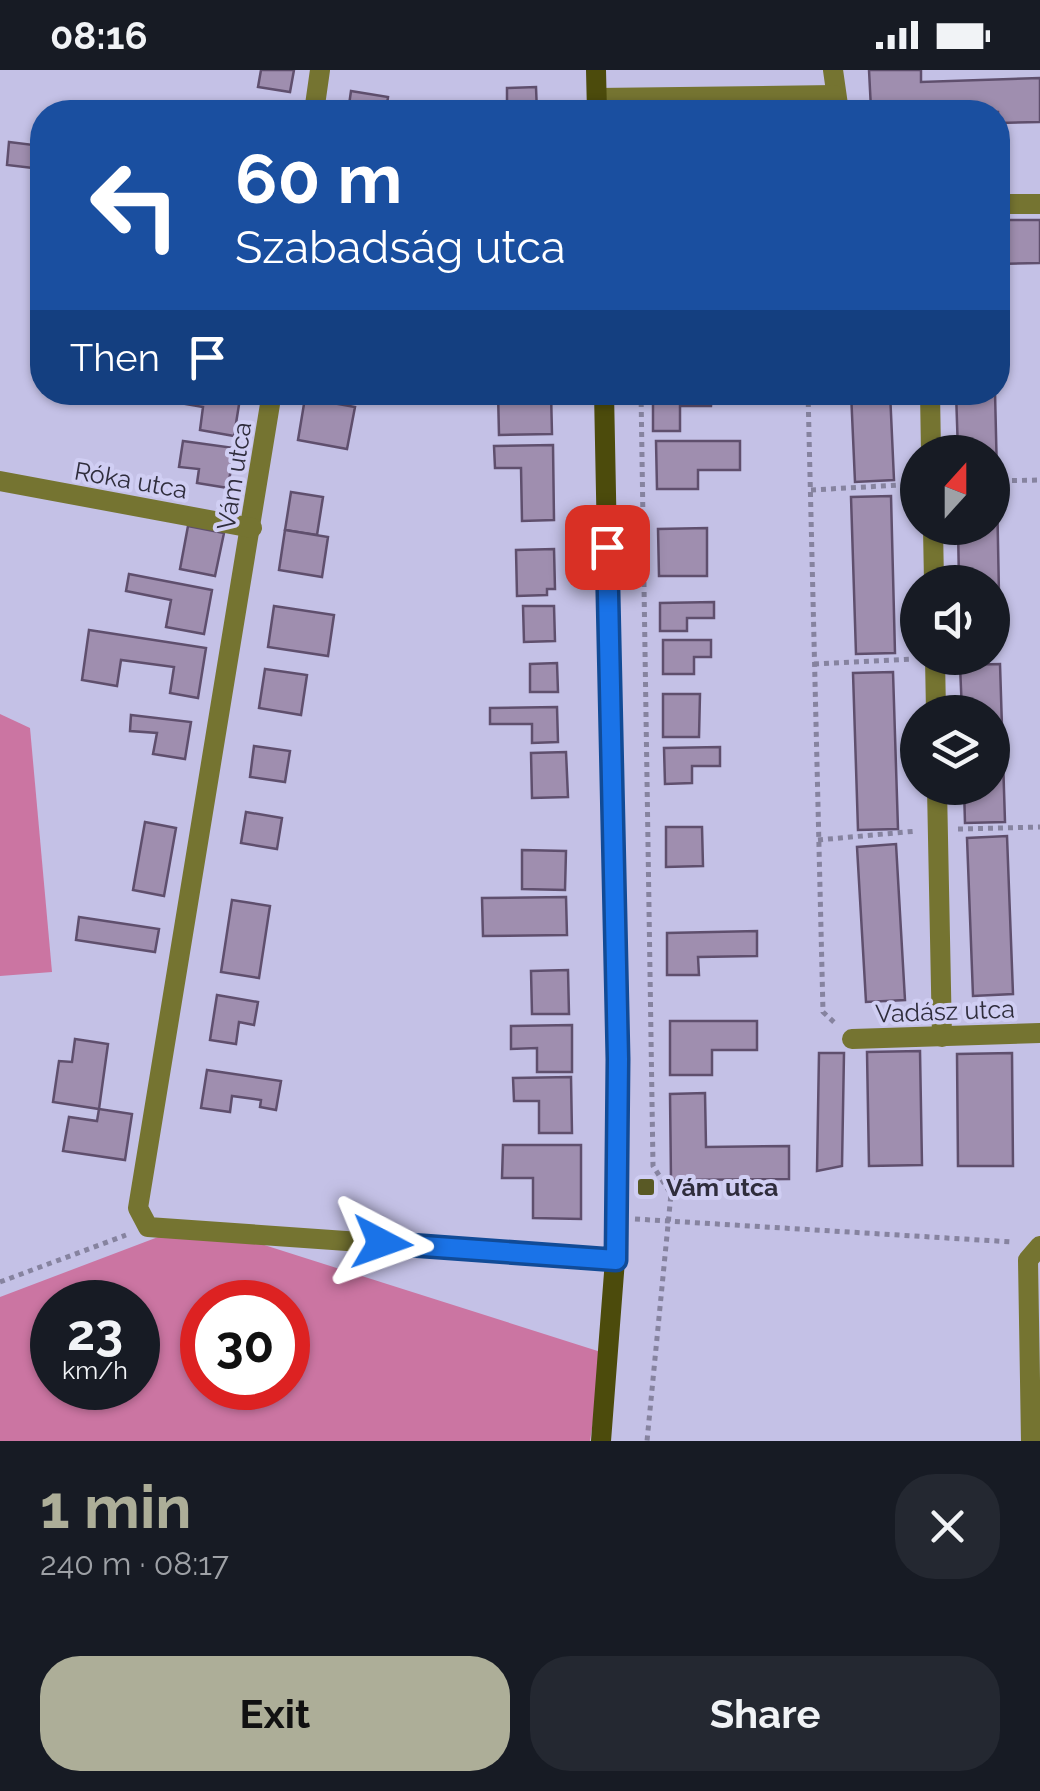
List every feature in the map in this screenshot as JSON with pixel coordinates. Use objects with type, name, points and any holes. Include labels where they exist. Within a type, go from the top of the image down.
[{"type":"main road","points":[[596,70],[597,100]]},
{"type":"main road","points":[[601,1441],[616,1260],[616,960],[604,405]]},
{"type":"street","points":[[316,100],[320,70]]},
{"type":"street","points":[[833,70],[836,100]]},
{"type":"street","points":[[1010,204],[1040,204]]},
{"type":"street","name":"Vám utca","points":[[148,1227],[138,1208],[270,405]]},
{"type":"street","points":[[930,405],[931,435]]},
{"type":"street","name":"Róka utca","points":[[0,481],[252,528]]},
{"type":"street","points":[[938,805],[942,1037]]},
{"type":"street","name":"Vadász utca","points":[[852,1039],[1040,1034]]},
{"type":"street","points":[[148,1227],[616,1260]]},
{"type":"street","points":[[1030,1244],[1031,1441]]},
{"type":"path","points":[[641,405],[654,1166],[671,1194],[647,1441]]},
{"type":"path","points":[[808,405],[823,1012],[852,1039]]},
{"type":"path","points":[[1010,481],[1040,480]]},
{"type":"path","points":[[810,490],[900,485]]},
{"type":"path","points":[[814,664],[900,660]]},
{"type":"path","points":[[818,840],[1040,827]]},
{"type":"path","points":[[616,1219],[670,1219],[1030,1244]]},
{"type":"path","points":[[0,1282],[148,1227]]},
{"type":"shaded area","points":[[0,714],[30,728],[52,972],[0,976]]},
{"type":"shaded area","points":[[195,1223],[604,1353],[590,1441],[0,1441],[0,1297],[30,1286],[30,1410],[160,1410],[160,1280],[45,1280]]},
{"type":"building","points":[[261,70],[294,70],[290,92],[258,87]]},
{"type":"building","points":[[869,70],[921,70],[921,82],[1040,78],[1040,122],[1010,123],[1010,100],[871,100]]},
{"type":"building","points":[[536,87],[537,100],[507,100],[507,88]]},
{"type":"building","points":[[351,91],[388,97],[388,100],[350,100]]},
{"type":"building","points":[[9,142],[30,145],[30,168],[7,165]]},
{"type":"building","points":[[1010,220],[1040,220],[1040,263],[1010,264]]},
{"type":"building","points":[[192,405],[239,405],[234,436],[200,430],[203,407]]},
{"type":"building","points":[[304,405],[355,407],[347,449],[298,440]]},
{"type":"building","points":[[498,405],[551,405],[552,434],[499,435]]},
{"type":"building","points":[[653,405],[711,405],[680,406],[680,431],[653,431]]},
{"type":"building","points":[[852,405],[891,405],[894,480],[855,482]]},
{"type":"building","points":[[956,405],[995,405],[996,435],[957,435]]},
{"type":"building","points":[[183,441],[234,448],[228,488],[197,483],[199,469],[179,467]]},
{"type":"building","points":[[656,441],[740,441],[740,470],[698,470],[698,489],[657,489]]},
{"type":"building","points":[[553,445],[554,520],[522,521],[521,468],[495,468],[494,446]]},
{"type":"building","points":[[291,492],[323,497],[317,535],[285,530]]},
{"type":"building","points":[[891,496],[895,653],[856,654],[851,497]]},
{"type":"building","points":[[188,526],[224,533],[215,576],[180,569]]},
{"type":"building","points":[[707,528],[707,576],[659,576],[658,529]]},
{"type":"building","points":[[285,530],[328,537],[322,577],[279,570]]},
{"type":"building","points":[[958,545],[998,545],[998,565],[959,565]]},
{"type":"building","points":[[554,549],[555,589],[547,589],[547,595],[517,596],[516,550]]},
{"type":"building","points":[[129,574],[212,590],[204,634],[166,627],[171,600],[126,591]]},
{"type":"building","points":[[714,602],[714,618],[687,618],[687,631],[660,631],[660,603]]},
{"type":"building","points":[[274,606],[334,615],[328,656],[268,647]]},
{"type":"building","points":[[523,606],[554,606],[555,641],[524,642]]},
{"type":"building","points":[[89,630],[206,648],[198,698],[170,693],[174,667],[121,660],[117,686],[82,680]]},
{"type":"building","points":[[663,640],[711,640],[711,657],[694,657],[694,674],[663,674]]},
{"type":"building","points":[[557,663],[558,692],[530,692],[530,664]]},
{"type":"building","points":[[265,669],[307,675],[301,715],[259,708]]},
{"type":"building","points":[[893,672],[898,829],[858,830],[853,673]]},
{"type":"building","points":[[960,675],[1000,675],[1001,695],[961,695]]},
{"type":"building","points":[[663,694],[700,694],[699,737],[663,737]]},
{"type":"building","points":[[557,707],[558,742],[532,743],[532,724],[490,724],[490,708]]},
{"type":"building","points":[[131,715],[191,722],[185,759],[153,754],[157,733],[130,731]]},
{"type":"building","points":[[254,746],[290,751],[285,782],[250,777]]},
{"type":"building","points":[[720,747],[720,766],[692,766],[692,783],[665,784],[664,748]]},
{"type":"building","points":[[566,752],[568,797],[532,798],[531,753]]},
{"type":"building","points":[[964,805],[1004,805],[1005,822],[965,823]]},
{"type":"building","points":[[246,812],[282,818],[277,849],[241,843]]},
{"type":"building","points":[[145,822],[176,828],[164,896],[133,890]]},
{"type":"building","points":[[666,827],[702,827],[703,866],[666,867]]},
{"type":"building","points":[[1007,836],[1013,994],[973,996],[967,838]]},
{"type":"building","points":[[896,844],[905,1000],[866,1002],[857,847]]},
{"type":"building","points":[[522,850],[566,851],[565,890],[522,889]]},
{"type":"building","points":[[566,897],[567,935],[483,936],[482,898]]},
{"type":"building","points":[[232,900],[270,906],[259,978],[221,972]]},
{"type":"building","points":[[79,917],[159,929],[155,952],[76,940]]},
{"type":"building","points":[[757,931],[757,956],[698,957],[699,975],[667,975],[667,933]]},
{"type":"building","points":[[568,970],[569,1014],[532,1014],[531,971]]},
{"type":"building","points":[[217,995],[258,1002],[254,1025],[239,1022],[236,1044],[210,1040]]},
{"type":"building","points":[[670,1021],[757,1021],[757,1050],[712,1050],[712,1075],[670,1075]]},
{"type":"building","points":[[572,1025],[572,1072],[537,1072],[537,1048],[511,1049],[511,1026]]},
{"type":"building","points":[[75,1039],[108,1044],[99,1109],[53,1102],[59,1061],[72,1062]]},
{"type":"building","points":[[920,1051],[922,1165],[869,1166],[867,1052]]},
{"type":"building","points":[[819,1053],[844,1053],[842,1166],[817,1171]]},
{"type":"building","points":[[1012,1053],[1013,1166],[958,1166],[957,1054]]},
{"type":"building","points":[[207,1070],[281,1081],[276,1110],[260,1107],[261,1100],[232,1096],[230,1112],[201,1108]]},
{"type":"building","points":[[571,1077],[572,1133],[539,1133],[539,1101],[514,1101],[513,1078]]},
{"type":"building","points":[[705,1093],[706,1147],[789,1146],[789,1179],[671,1180],[670,1094]]},
{"type":"building","points":[[99,1109],[132,1114],[125,1160],[63,1151],[69,1117],[97,1121]]},
{"type":"building","points":[[503,1145],[581,1145],[581,1219],[533,1218],[533,1178],[502,1178]]},
{"type":"place","name":"Vám utca","points":[[646,1187]]},
{"type":"route","points":[[382,1243],[616,1260],[618,1059],[607,547]]}]
